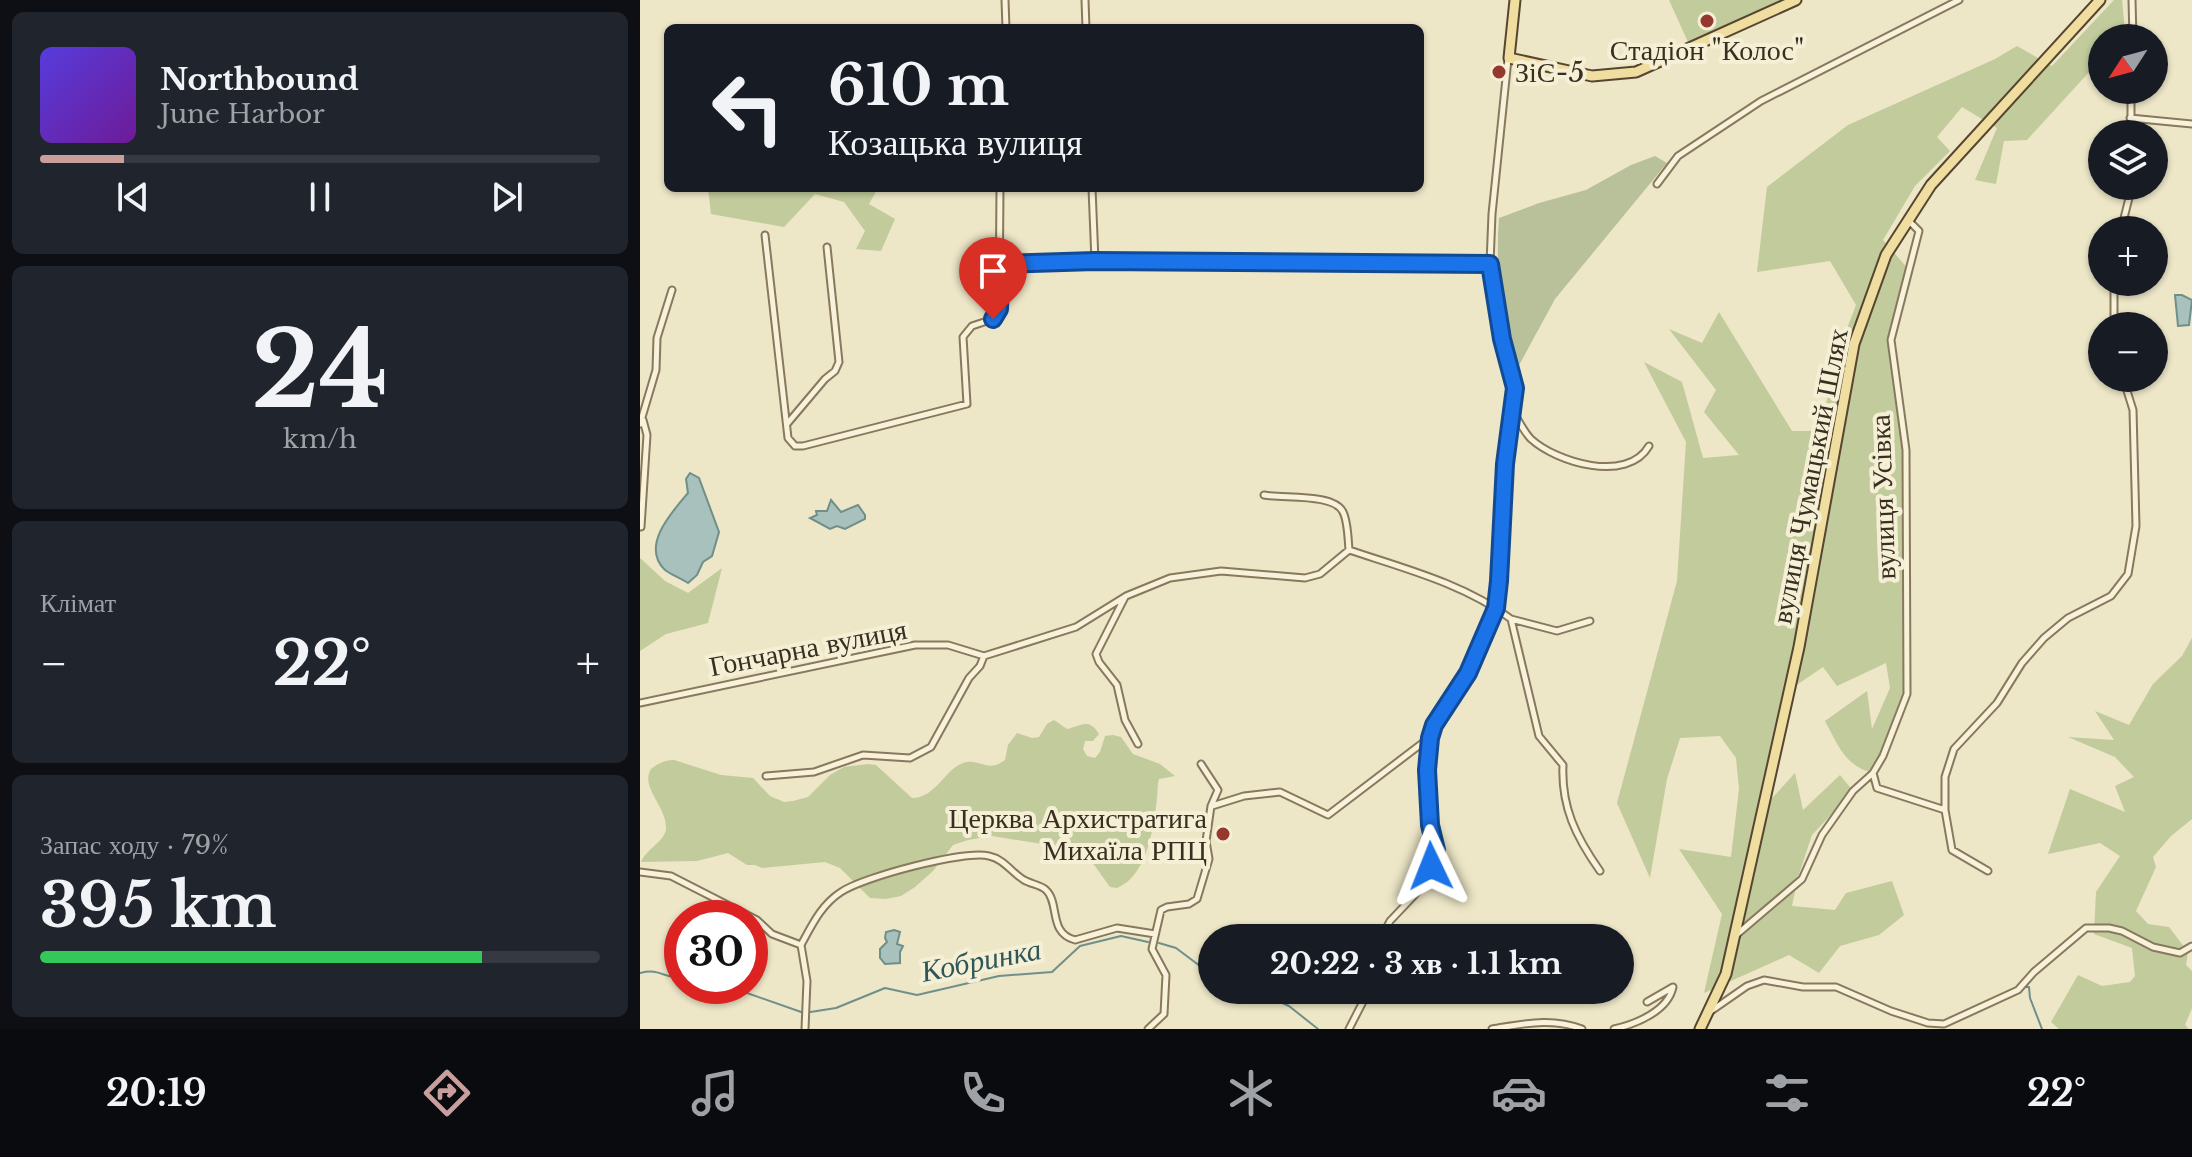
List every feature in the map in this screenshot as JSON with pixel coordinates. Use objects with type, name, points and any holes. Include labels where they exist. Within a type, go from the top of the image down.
[{"type":"main road","points":[[1515,0],[1509,58],[1592,76],[1636,72],[1796,0]]},
{"type":"main road","name":"вулиця Чумацький Шлях","points":[[1700,1029],[1726,974],[1799,647],[1854,344],[1886,255],[1931,185],[2100,0]]},
{"type":"street","points":[[1005,0],[1006,24]]},
{"type":"street","points":[[1085,0],[1086,24]]},
{"type":"street","points":[[1657,184],[1678,156],[1761,101],[1959,0]]},
{"type":"street","points":[[2132,0],[2133,24]]},
{"type":"street","points":[[1388,924],[1427,882],[1436,850],[1430,825],[1427,770],[1430,738],[1434,725],[1468,673],[1496,608],[1505,464],[1515,388],[1502,339],[1490,264],[1492,214],[1509,58]]},
{"type":"street","points":[[2130,104],[2130,118],[2192,124]]},
{"type":"street","points":[[765,235],[786,425],[788,438],[795,446],[967,404],[963,337],[972,326],[993,319],[999,309],[1000,192]]},
{"type":"street","points":[[1092,192],[1095,261]]},
{"type":"street","name":"вулиця Усівка","points":[[1735,936],[1802,879],[1822,835],[1853,791],[1873,773],[1883,756],[1907,694],[1906,450],[1891,340],[1919,231],[1907,219]]},
{"type":"street","points":[[786,425],[835,371],[839,362],[827,247]]},
{"type":"street","points":[[1001,264],[1095,261],[1490,264]]},
{"type":"street","points":[[641,527],[647,435],[642,421],[656,370],[657,338],[672,290]]},
{"type":"street","points":[[1988,871],[1952,850],[1945,810],[1945,777],[1954,749],[1997,703],[2022,663],[2044,638],[2068,618],[2111,596],[2128,574],[2136,526],[2133,410],[2127,392]]},
{"type":"street","points":[[1513,412],[1529,437],[1549,453],[1585,466],[1617,466],[1645,453],[1649,446]]},
{"type":"street","points":[[1264,495],[1316,498],[1334,503],[1343,511],[1349,550]]},
{"type":"street","points":[[1349,550],[1419,573],[1496,608],[1511,619],[1557,631],[1590,621]]},
{"type":"street","points":[[766,776],[814,772],[863,755],[910,758],[923,753],[931,747],[984,656],[1076,627],[1126,596],[1170,578],[1221,571],[1305,578],[1320,574],[1349,550]]},
{"type":"street","points":[[1126,596],[1096,654],[1117,685],[1125,720],[1138,744]]},
{"type":"street","points":[[1511,619],[1539,736],[1563,765],[1562,784],[1568,818],[1600,871]]},
{"type":"street","name":"Гончарна вулиця","points":[[640,703],[915,645],[948,645],[984,656]]},
{"type":"street","points":[[1211,806],[1244,796],[1280,792],[1328,815],[1430,738]]},
{"type":"street","points":[[1148,1029],[1164,1014],[1166,975],[1152,949],[1161,910],[1189,904],[1197,899],[1209,859],[1206,841],[1211,806],[1218,790],[1201,764]]},
{"type":"street","points":[[1873,773],[1877,788],[1945,810]]},
{"type":"street","points":[[805,1029],[807,981],[801,945],[820,911],[841,891],[934,860],[986,855],[998,859],[1023,880],[1045,888],[1055,919],[1069,938],[1075,940],[1117,928],[1155,934]]},
{"type":"street","points":[[640,872],[671,876],[757,920],[772,934],[801,945]]},
{"type":"street","points":[[1707,1014],[1747,986],[1764,980],[1803,987],[1836,987],[1891,1011],[1928,1023],[1944,1024],[2018,990],[2034,972],[2086,928],[2109,928],[2153,947],[2180,953],[2192,946]]},
{"type":"street","points":[[1614,1029],[1631,1025],[1657,1010],[1673,992],[1673,987],[1647,1002]]},
{"type":"street","points":[[1349,1029],[1362,1004]]},
{"type":"street","points":[[1492,1029],[1540,1021],[1564,1022],[1582,1029]]},
{"type":"green space","name":"Стадіон \"Колос\"","points":[[1669,0],[1782,0],[1688,42]]},
{"type":"green space","points":[[2114,0],[2122,0],[2124,24],[2091,24]]},
{"type":"green space","points":[[2088,28],[2088,73],[2027,140],[2004,141],[1996,184],[1975,180],[1997,128],[1962,107],[1937,137],[1950,151],[1915,186],[1883,240],[1909,270],[1891,340],[1906,450],[1907,694],[1883,756],[1873,773],[1863,770],[1849,760],[1825,721],[1867,691],[1872,729],[1890,688],[1886,663],[1837,686],[1823,667],[1782,695],[1755,817],[1795,773],[1803,810],[1840,775],[1853,791],[1812,835],[1792,906],[1835,910],[1846,893],[1892,881],[1904,915],[1879,935],[1840,946],[1819,973],[1789,955],[1704,993],[1722,914],[1679,849],[1731,857],[1739,789],[1736,758],[1720,736],[1680,738],[1667,779],[1650,878],[1617,803],[1677,581],[1686,442],[1644,362],[1682,382],[1703,458],[1739,455],[1704,412],[1716,390],[1669,329],[1702,343],[1719,312],[1792,431],[1819,431],[1841,344],[1856,305],[1830,261],[1757,272],[1767,187],[1848,125],[1995,59],[2017,46],[2052,66]]},
{"type":"green space","points":[[1655,156],[1667,163],[1555,299],[1517,369],[1500,294],[1499,218],[1586,190],[1631,165]]},
{"type":"green space","points":[[708,192],[876,192],[869,204],[895,219],[881,251],[856,249],[865,231],[844,202],[815,194],[784,227],[711,214]]},
{"type":"green space","points":[[640,558],[665,581],[688,593],[722,568],[708,623],[666,634],[640,651]]},
{"type":"green space","points":[[2192,638],[2192,819],[2171,836],[2153,857],[2156,867],[2136,911],[2148,924],[2169,927],[2188,952],[2186,965],[2192,971],[2192,1008],[2185,1025],[2189,1029],[2059,1029],[2051,1022],[2078,975],[2102,986],[2130,982],[2135,976],[2132,948],[2094,934],[2096,892],[2120,856],[2100,843],[2048,854],[2070,789],[2125,812],[2115,786],[2134,777],[2115,757],[2068,737],[2114,740],[2095,711],[2129,725],[2153,684],[2182,656]]},
{"type":"green space","points":[[1054,720],[1067,729],[1088,724],[1095,729],[1099,734],[1093,741],[1085,741],[1083,749],[1087,756],[1095,758],[1105,736],[1113,735],[1121,737],[1133,754],[1160,764],[1175,776],[1159,779],[1154,823],[1142,862],[1127,882],[1117,888],[1110,887],[1092,862],[1073,849],[992,836],[953,845],[933,871],[915,887],[901,896],[886,899],[870,898],[840,868],[825,862],[762,868],[747,865],[728,853],[697,861],[641,862],[665,832],[665,819],[648,776],[651,769],[665,761],[674,760],[721,775],[753,778],[770,796],[784,802],[808,797],[830,775],[844,767],[876,765],[912,798],[934,789],[963,763],[999,764],[1005,760],[1008,745],[1017,733],[1039,737],[1047,724]]},
{"type":"water","points":[[2175,295],[2192,300],[2189,325],[2178,326]]},
{"type":"water","points":[[690,473],[699,478],[719,532],[712,556],[703,562],[697,575],[688,583],[665,570],[658,561],[656,551],[661,530],[688,493],[686,479]]},
{"type":"water","points":[[831,500],[841,512],[858,505],[865,519],[845,529],[837,526],[830,529],[810,518],[817,515],[816,511],[827,511]]},
{"type":"water","points":[[886,932],[900,932],[897,944],[903,946],[900,963],[885,964],[880,958],[880,949],[887,942]]},
{"type":"waterway","name":"Кобринка","points":[[768,1000],[804,1013],[836,1008],[885,988],[917,995],[999,976],[1052,972],[1080,946],[1121,936],[1148,942]]},
{"type":"waterway","name":"Кобринка","points":[[1159,943],[1176,948],[1198,964]]},
{"type":"waterway","name":"Кобринка","points":[[640,973],[664,975]]},
{"type":"waterway","points":[[2026,987],[2029,987],[2042,1029]]},
{"type":"waterway","name":"Кобринка","points":[[1285,1004],[1318,1029]]},
{"type":"place","name":"Стадіон \"Колос\"","points":[[1707,21]]},
{"type":"place","name":"ЗіС-5","points":[[1499,72]]},
{"type":"place","name":"Церква Архистратига Михаїла РПЦ","points":[[1223,834]]},
{"type":"route","points":[[993,319],[999,309],[1001,264],[1095,261],[1490,264],[1502,339],[1515,388],[1505,464],[1499,581],[1496,608],[1468,673],[1434,725],[1430,738],[1427,770],[1430,825],[1436,850],[1431,866]]}]
